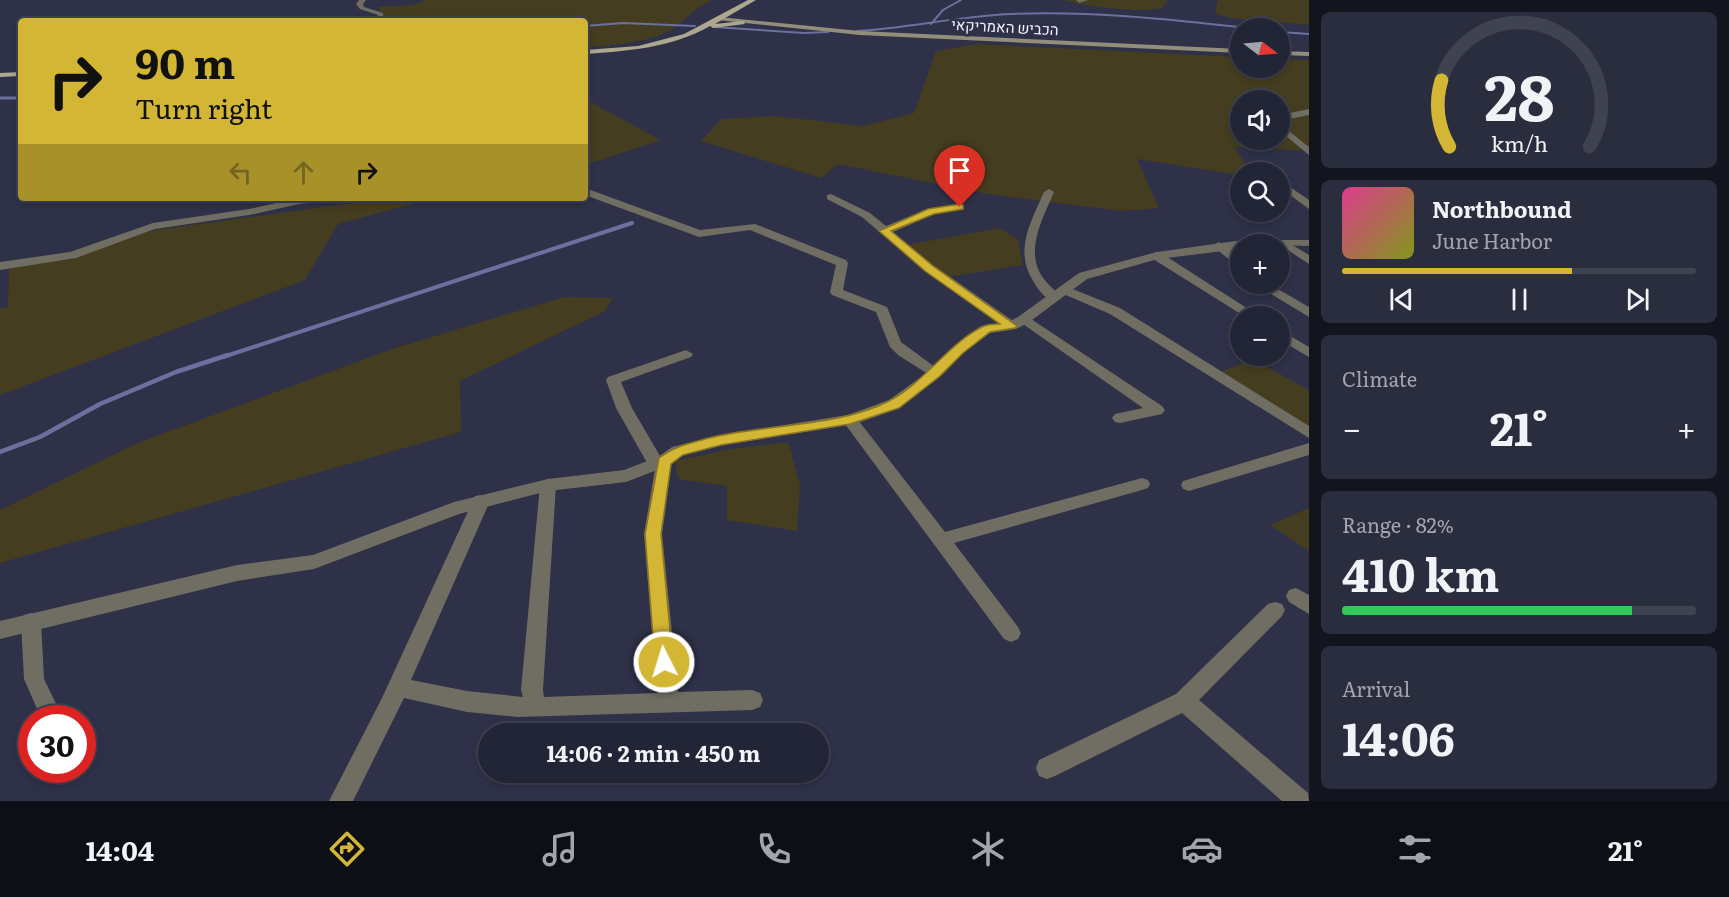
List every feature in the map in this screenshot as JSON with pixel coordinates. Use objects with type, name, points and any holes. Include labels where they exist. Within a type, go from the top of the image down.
[{"type":"main road","points":[[702,29],[744,0]]},
{"type":"main road","points":[[672,40],[753,0]]},
{"type":"main road","points":[[734,11],[735,15],[743,21]]},
{"type":"main road","name":"הכביש האמריקאי","points":[[718,18],[891,34],[1230,51]]},
{"type":"main road","points":[[588,52],[638,48],[672,40],[702,29],[743,21]]},
{"type":"main road","points":[[1290,53],[1309,54]]},
{"type":"main road","points":[[0,76],[18,76]]},
{"type":"street","points":[[363,0],[359,4],[362,8],[381,14],[381,18]]},
{"type":"street","points":[[1290,116],[1309,112]]},
{"type":"street","points":[[1290,136],[1309,152]]},
{"type":"street","points":[[1290,190],[1309,206]]},
{"type":"street","points":[[588,192],[699,234],[751,226],[842,263],[836,292],[882,310],[895,344],[936,374]]},
{"type":"street","points":[[1049,192],[1028,243],[1029,262],[1041,286],[1115,311],[1309,433]]},
{"type":"street","points":[[831,197],[866,215],[929,268],[1157,410],[1120,418]]},
{"type":"street","points":[[0,266],[72,255],[153,226],[249,212],[299,201]]},
{"type":"street","points":[[884,231],[932,211],[960,207]]},
{"type":"street","points":[[1290,243],[1309,243]]},
{"type":"street","points":[[1219,246],[1230,254]]},
{"type":"street","points":[[0,630],[237,573],[314,562],[481,501],[548,485],[626,476],[660,463],[678,451],[721,440],[850,420],[894,404],[936,374],[958,350],[987,329],[1018,322],[1083,276],[1157,256],[1230,246]]},
{"type":"street","points":[[1290,247],[1309,260]]},
{"type":"street","points":[[1157,256],[1236,306]]},
{"type":"street","points":[[1278,294],[1309,313]]},
{"type":"street","points":[[1290,341],[1309,353]]},
{"type":"street","points":[[668,703],[653,534],[660,463],[624,408],[613,380],[686,354]]},
{"type":"street","points":[[850,420],[1011,633]]},
{"type":"street","points":[[1189,485],[1309,449]]},
{"type":"street","points":[[941,540],[1142,484]]},
{"type":"street","points":[[536,707],[532,690],[548,485]]},
{"type":"street","points":[[341,801],[399,687],[481,501]]},
{"type":"street","points":[[1047,768],[1184,701],[1275,610]]},
{"type":"street","points":[[31,621],[34,679],[46,705]]},
{"type":"street","points":[[399,687],[451,701],[500,707],[752,700]]},
{"type":"street","points":[[1184,701],[1300,801]]},
{"type":"shaded area","points":[[427,0],[713,0],[700,6],[673,29],[658,36],[627,43],[588,47],[588,18],[386,18],[378,7],[412,5]]},
{"type":"shaded area","points":[[1063,0],[1168,0],[1162,8],[1125,10]]},
{"type":"shaded area","points":[[1218,0],[1309,0],[1309,25],[1290,23],[1290,18],[1230,18],[1215,13]]},
{"type":"shaded area","points":[[977,44],[1230,57],[1230,78],[1290,78],[1290,59],[1309,60],[1309,151],[1290,150],[1290,90],[1230,90],[1230,150],[1236,150],[1245,162],[1230,162],[1230,173],[1137,159],[1159,208],[1120,211],[982,193],[838,164],[821,178],[701,141],[721,119],[774,116],[863,126],[914,113],[936,51]]},
{"type":"shaded area","points":[[588,101],[651,135],[661,140],[588,164]]},
{"type":"shaded area","points":[[367,201],[422,201],[338,224],[305,280],[0,395],[0,308],[8,307],[9,269],[156,230]]},
{"type":"shaded area","points":[[1000,228],[1018,240],[1023,265],[947,277],[906,245]]},
{"type":"shaded area","points":[[564,297],[613,298],[605,311],[460,381],[461,432],[0,563],[0,510],[135,444],[392,349]]},
{"type":"shaded area","points":[[1236,366],[1265,366],[1309,390],[1309,429],[1219,373]]},
{"type":"shaded area","points":[[788,442],[800,484],[797,531],[727,520],[727,486],[678,479],[675,461],[731,449]]},
{"type":"shaded area","points":[[1309,508],[1309,551],[1270,525]]},
{"type":"waterway","points":[[933,22],[943,10],[961,0]]},
{"type":"waterway","points":[[933,22],[992,15],[1041,13],[1129,17],[1230,26]]},
{"type":"waterway","points":[[857,31],[933,22]]},
{"type":"waterway","points":[[588,26],[623,23],[695,26]]},
{"type":"waterway","points":[[714,27],[804,33],[828,32]]},
{"type":"waterway","points":[[1290,33],[1309,34]]},
{"type":"waterway","points":[[0,98],[18,98]]},
{"type":"waterway","points":[[223,357],[632,223]]},
{"type":"waterway","points":[[0,452],[40,437],[100,404],[176,372],[228,355]]},
{"type":"route","points":[[664,662],[653,534],[664,461],[678,451],[721,440],[850,420],[894,404],[936,374],[958,350],[987,329],[1011,326],[929,268],[884,231],[932,211],[960,207]]}]
